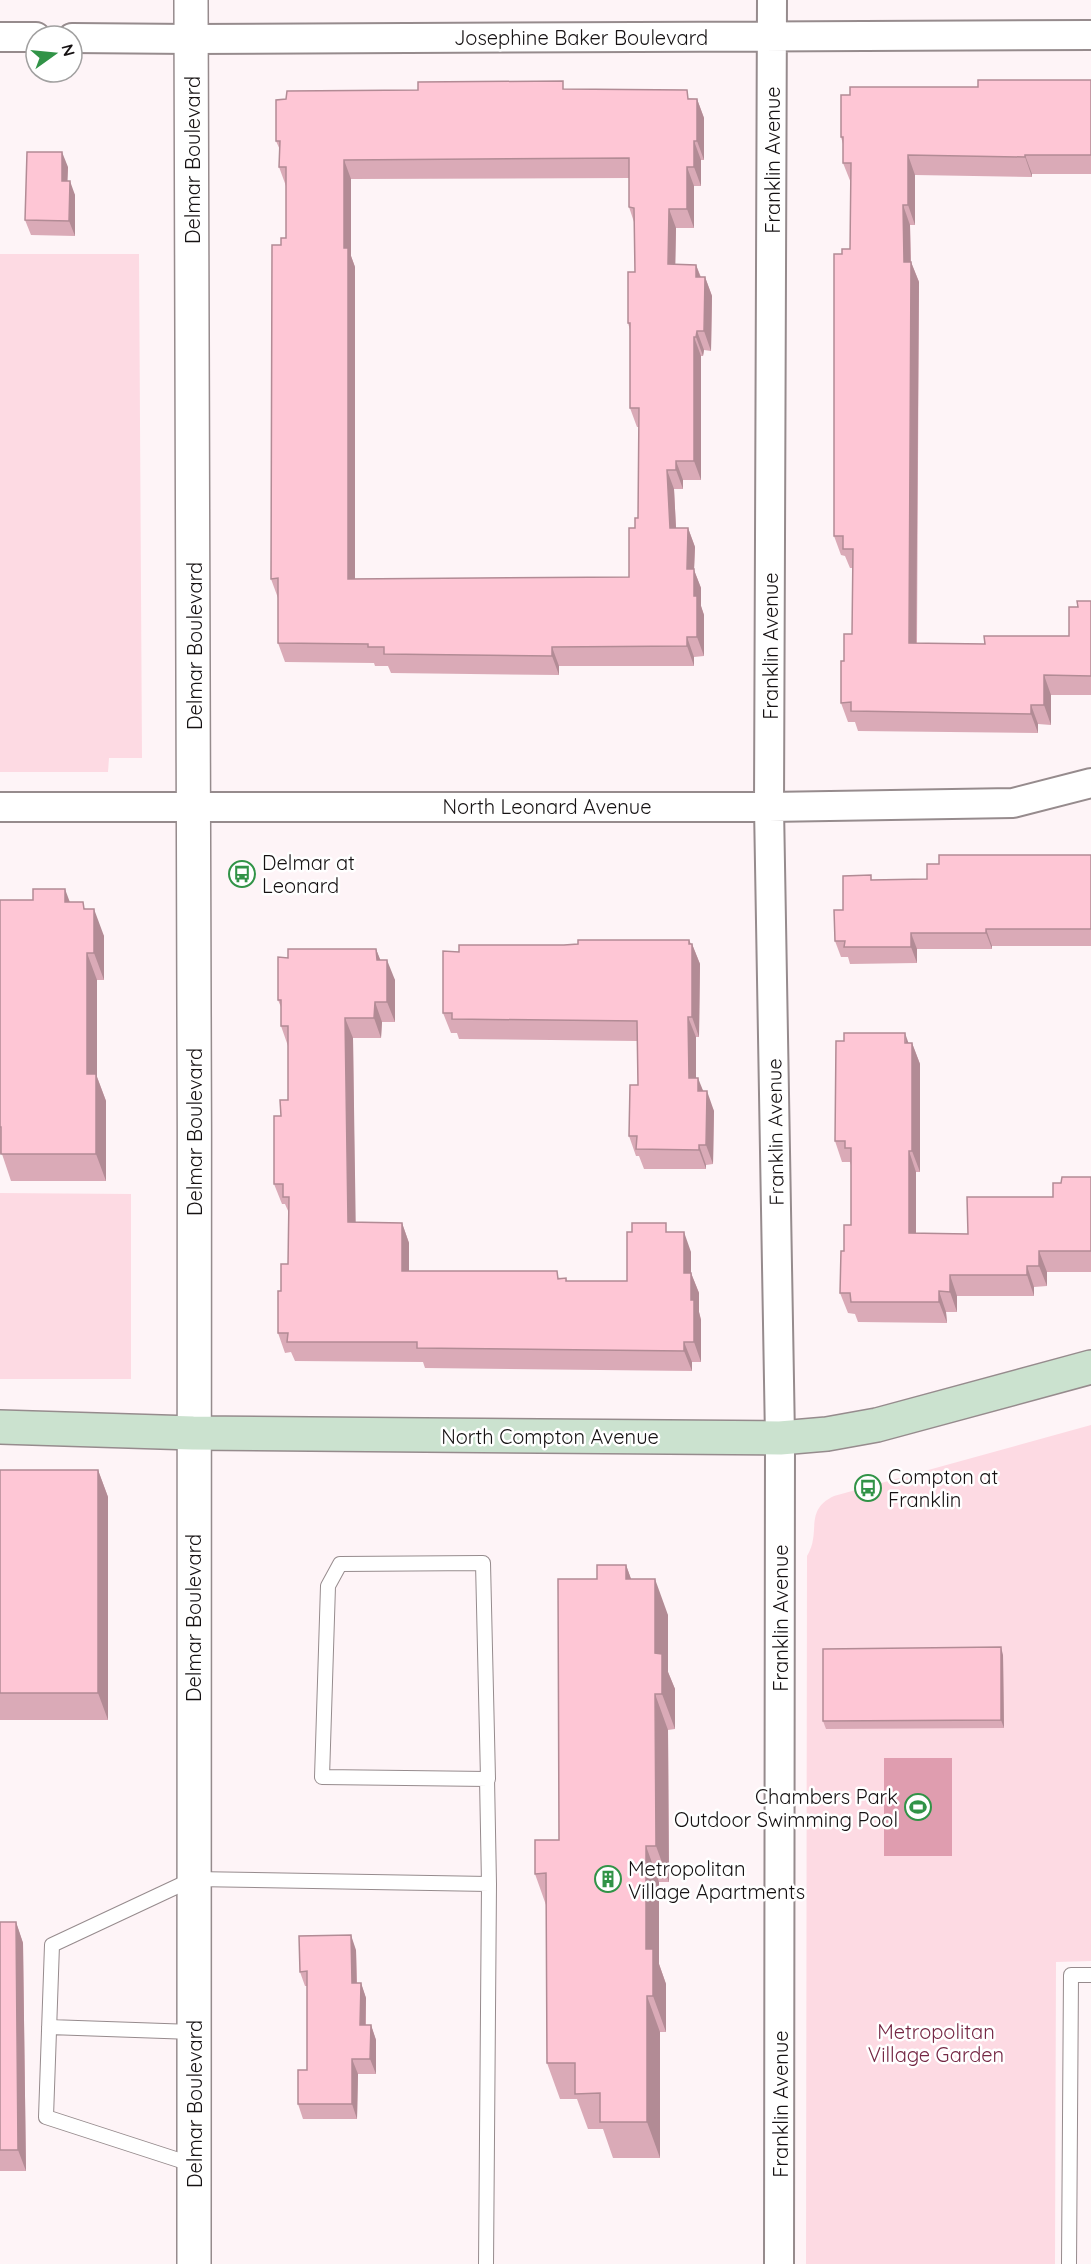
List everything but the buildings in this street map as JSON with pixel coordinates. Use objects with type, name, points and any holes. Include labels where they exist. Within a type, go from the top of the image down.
[{"type":"main road","name":"North Compton Avenue","points":[[0,1427],[193,1433],[780,1437],[827,1434],[877,1425],[1091,1367]]},
{"type":"street","name":"Delmar Boulevard","points":[[191,0],[195,806],[194,2264]]},
{"type":"street","name":"Franklin Avenue","points":[[772,0],[769,807],[780,1437],[779,2264]]},
{"type":"street","name":"Josephine Baker Boulevard","points":[[84,38],[1091,35]]},
{"type":"street","points":[[0,37],[24,37]]},
{"type":"street","name":"North Leonard Avenue","points":[[0,807],[769,807],[1013,803],[1091,783]]},
{"type":"lane","points":[[486,2264],[489,1884],[483,1563],[340,1564],[328,1586],[322,1777],[487,1778]]},
{"type":"lane","points":[[194,2165],[46,2117],[52,1945],[193,1879],[489,1884]]},
{"type":"lane","points":[[1069,2264],[1071,1975],[1091,1975]]},
{"type":"lane","points":[[49,2027],[193,2032]]},
{"type":"green space","points":[[0,254],[139,254],[142,758],[109,758],[108,772],[0,772]]},
{"type":"green space","points":[[0,1193],[131,1194],[131,1379],[0,1379]]},
{"type":"green space","name":"Metropolitan Village Garden","points":[[1091,1425],[1091,1961],[1056,1962],[1055,2264],[806,2264],[807,1556],[813,1539],[816,1515],[819,1508],[834,1496]]},
{"type":"shaded area","name":"Chambers Park Outdoor Swimming Pool","points":[[884,1758],[952,1758],[952,1856],[884,1856]]},
{"type":"place","name":"Delmar at Leonard","points":[[242,874]]},
{"type":"place","name":"Compton at Franklin","points":[[868,1488]]},
{"type":"place","name":"Chambers Park Outdoor Swimming Pool","points":[[918,1807]]},
{"type":"place","name":"Metropolitan Village Apartments","points":[[608,1879]]}]
